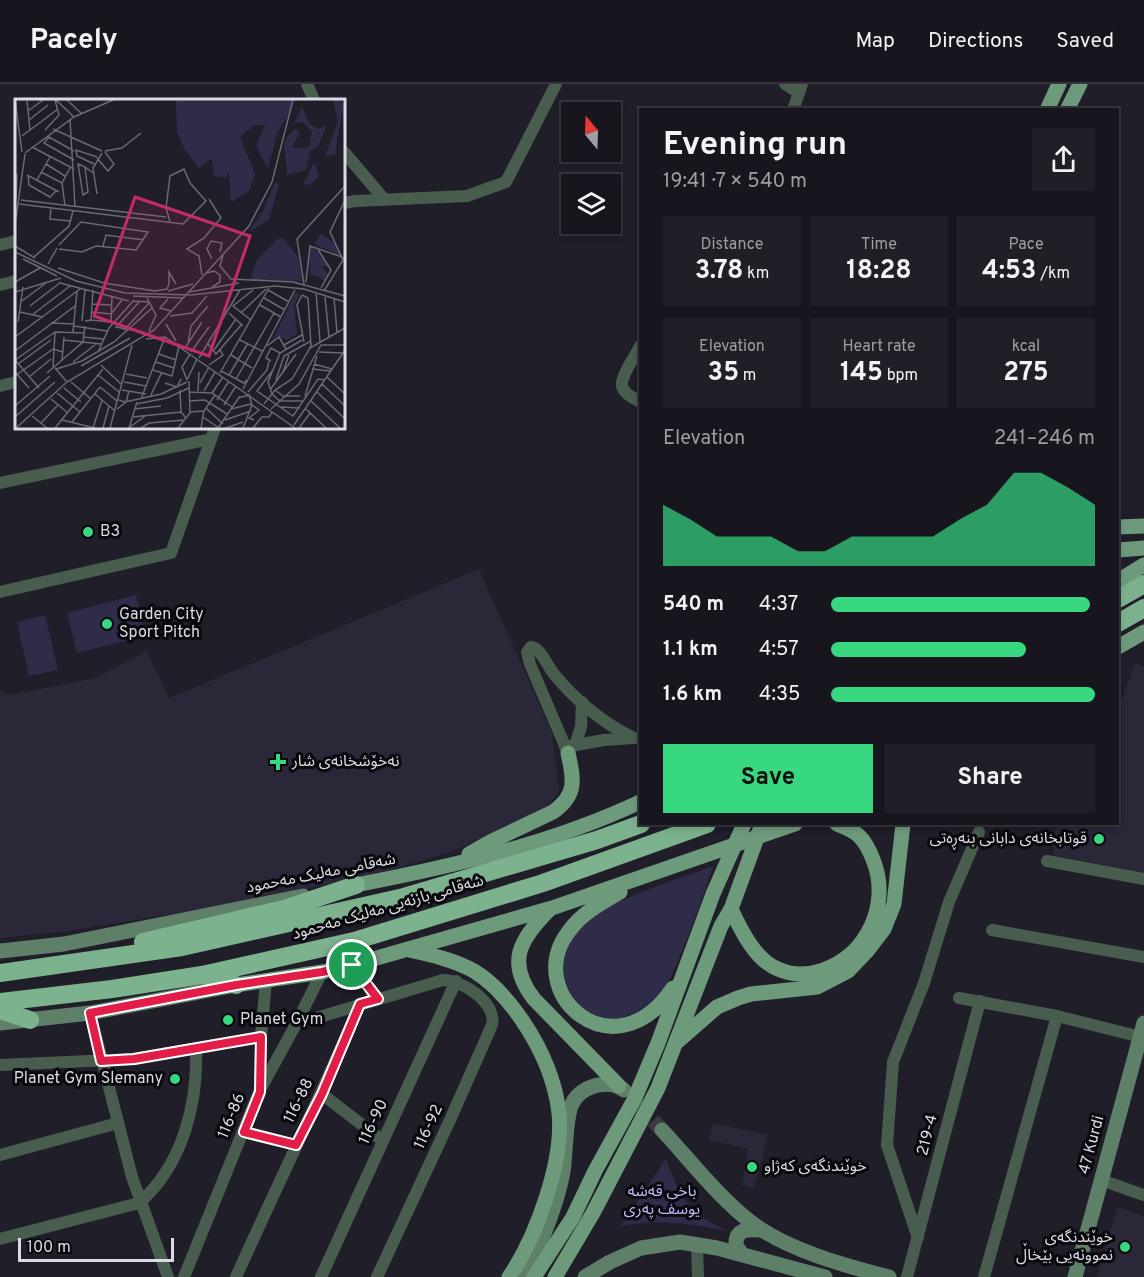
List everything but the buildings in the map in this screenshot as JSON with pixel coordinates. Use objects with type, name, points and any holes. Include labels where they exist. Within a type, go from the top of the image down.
[{"type":"highway","points":[[1119,599],[1144,584]]},
{"type":"highway","points":[[1119,622],[1144,608]]},
{"type":"highway","name":"شەقامی بازنەیی مەلیک مەحمود","points":[[0,973],[182,947],[404,897],[597,840],[639,825]]},
{"type":"highway","name":"شەقامی بازنەیی مەلیک مەحمود","points":[[0,1002],[112,989],[202,975],[354,941],[543,883],[703,825]]},
{"type":"highway","points":[[79,963],[129,946],[284,909],[356,885]]},
{"type":"highway","points":[[202,975],[236,985]]},
{"type":"highway","points":[[0,1010],[30,1020]]},
{"type":"main road","points":[[1048,108],[1059,84]]},
{"type":"main road","points":[[1068,108],[1080,84]]},
{"type":"main road","points":[[1119,527],[1144,526]]},
{"type":"main road","points":[[1119,550],[1144,548]]},
{"type":"main road","points":[[1119,580],[1144,566]]},
{"type":"main road","points":[[1119,646],[1144,632]]},
{"type":"main road","points":[[449,867],[490,842],[562,806],[569,797],[572,786],[569,748]]},
{"type":"main road","name":"شەقامی مەلیک مەحمود","points":[[0,951],[64,944],[449,867],[572,830],[639,802]]},
{"type":"main road","points":[[534,1277],[573,1217],[634,1100],[713,894],[744,825]]},
{"type":"main road","points":[[555,1277],[592,1213],[658,1088],[721,926],[731,909],[762,825]]},
{"type":"main road","points":[[0,1023],[90,1013],[352,965],[552,908],[792,825]]},
{"type":"main road","points":[[731,909],[743,935],[754,950],[777,969],[798,975],[838,965],[861,944],[874,921],[880,900],[879,876],[869,847],[857,834],[839,825]]},
{"type":"main road","points":[[674,1045],[717,1008],[738,998],[751,994],[817,987],[848,971],[884,929],[894,904],[903,825]]},
{"type":"main road","points":[[646,876],[584,914],[567,933],[559,950],[556,966],[557,979],[567,1003],[581,1016],[598,1025],[629,1025],[642,1019],[663,1002],[686,968]]},
{"type":"main road","points":[[526,1277],[559,1191],[572,1103],[579,1094],[591,1087],[606,1084],[621,1088],[534,999],[524,984],[520,967],[523,941],[530,929],[552,908]]},
{"type":"main road","points":[[406,950],[459,964],[488,982],[503,995],[532,1035],[552,1078],[559,1116],[555,1162],[538,1220],[509,1277]]},
{"type":"main road","name":"47 Kurdi","points":[[1075,1277],[1142,1030]]},
{"type":"main road","points":[[662,1130],[734,1208],[761,1230],[791,1246],[889,1277]]},
{"type":"main road","points":[[742,1254],[736,1246],[740,1232],[748,1228],[761,1230]]},
{"type":"main road","points":[[585,1277],[610,1262],[641,1248],[668,1243],[697,1244],[825,1277]]},
{"type":"street","points":[[307,84],[314,99]]},
{"type":"street","points":[[345,203],[467,196],[506,182],[556,84]]},
{"type":"street","points":[[785,84],[800,89],[794,108]]},
{"type":"street","points":[[345,153],[384,199]]},
{"type":"street","points":[[0,245],[15,241]]},
{"type":"street","points":[[0,285],[15,281]]},
{"type":"street","points":[[639,348],[623,378],[622,385],[626,392],[639,401]]},
{"type":"street","points":[[0,386],[15,382]]},
{"type":"street","points":[[0,483],[213,433]]},
{"type":"street","points":[[0,592],[171,553],[213,433]]},
{"type":"street","points":[[569,748],[530,664],[527,654],[529,648],[534,646],[556,677],[582,702],[607,723],[637,738]]},
{"type":"street","points":[[569,748],[581,728],[582,702]]},
{"type":"street","points":[[569,748],[604,740],[637,738]]},
{"type":"street","points":[[918,1238],[887,1145],[894,1062],[924,982],[949,902],[979,832]]},
{"type":"street","points":[[1047,861],[1144,879]]},
{"type":"street","points":[[992,930],[1144,957]]},
{"type":"street","points":[[352,965],[378,999]]},
{"type":"street","name":"116-86","points":[[184,1277],[260,1092],[322,972]]},
{"type":"street","points":[[260,1092],[261,1037],[266,981]]},
{"type":"street","points":[[296,1024],[437,981],[456,981]]},
{"type":"street","name":"116-92","points":[[377,1277],[492,1025],[491,1012],[474,993],[456,981]]},
{"type":"street","name":"116-90","points":[[321,1277],[456,981]]},
{"type":"street","points":[[959,998],[1142,1030]]},
{"type":"street","name":"219-4","points":[[907,1277],[980,1001]]},
{"type":"street","name":"116-88","points":[[236,1277],[296,1145],[322,1094],[360,1004]]},
{"type":"street","points":[[90,1013],[139,1203],[168,1277]]},
{"type":"street","points":[[984,1277],[1057,1016]]},
{"type":"street","points":[[0,1065],[134,1059],[261,1037]]},
{"type":"street","points":[[0,1239],[139,1203],[162,1178],[180,1143],[193,1103],[196,1082],[196,1048]]},
{"type":"street","points":[[322,1094],[383,1141]]},
{"type":"street","points":[[0,1155],[118,1123]]},
{"type":"street","points":[[244,1132],[296,1145]]},
{"type":"street","points":[[1101,1180],[1144,1195]]},
{"type":"street","points":[[697,1244],[698,1277]]},
{"type":"shaded area","name":"نەخۆشخانەی شار","points":[[479,569],[552,733],[559,790],[548,808],[451,852],[373,875],[234,904],[62,932],[0,938],[0,690],[8,695],[95,678],[147,651],[169,698]]},
{"type":"shaded area","points":[[1135,664],[1144,666],[1144,874],[1053,855],[1055,825],[1119,825],[1119,705]]},
{"type":"shaded area","name":"خوێندنگەی کەژاو","points":[[713,1123],[768,1135],[754,1189],[742,1185],[748,1149],[709,1140]]},
{"type":"shaded area","name":"خوێندنگەی نموونەیی بێخاڵ","points":[[1117,1207],[1144,1216],[1144,1277],[1097,1277]]},
{"type":"green space","name":"Garden City Sport Pitch","points":[[136,595],[146,636],[77,653],[67,613]]},
{"type":"green space","points":[[45,615],[58,670],[29,676],[17,622]]},
{"type":"green space","points":[[713,866],[685,945],[672,975],[661,992],[637,1011],[614,1018],[594,1014],[577,1002],[567,985],[564,964],[570,941],[588,920],[631,897]]},
{"type":"green space","name":"باخی قەشە یوسف پەری","points":[[666,1159],[687,1203],[703,1218],[728,1231],[662,1222],[621,1226]]},
{"type":"tunnel","points":[[637,1104],[662,1130]]},
{"type":"place","name":"B3","points":[[88,532]]},
{"type":"place","name":"Garden City Sport Pitch","points":[[107,624]]},
{"type":"place","name":"نەخۆشخانەی شار","points":[[278,762]]},
{"type":"place","name":"قوتابخانەی دابانی بنەڕەتی","points":[[1099,839]]},
{"type":"place","name":"Planet Gym","points":[[228,1020]]},
{"type":"place","name":"Planet Gym Slemany","points":[[175,1079]]},
{"type":"place","name":"خوێندنگەی کەژاو","points":[[752,1167]]},
{"type":"place","name":"خوێندنگەی نموونەیی بێخاڵ","points":[[1125,1247]]},
{"type":"route","points":[[352,965],[378,999],[360,1004],[322,1094],[296,1145],[244,1132],[260,1092],[261,1037],[134,1059],[101,1061],[90,1013],[352,965]]}]
